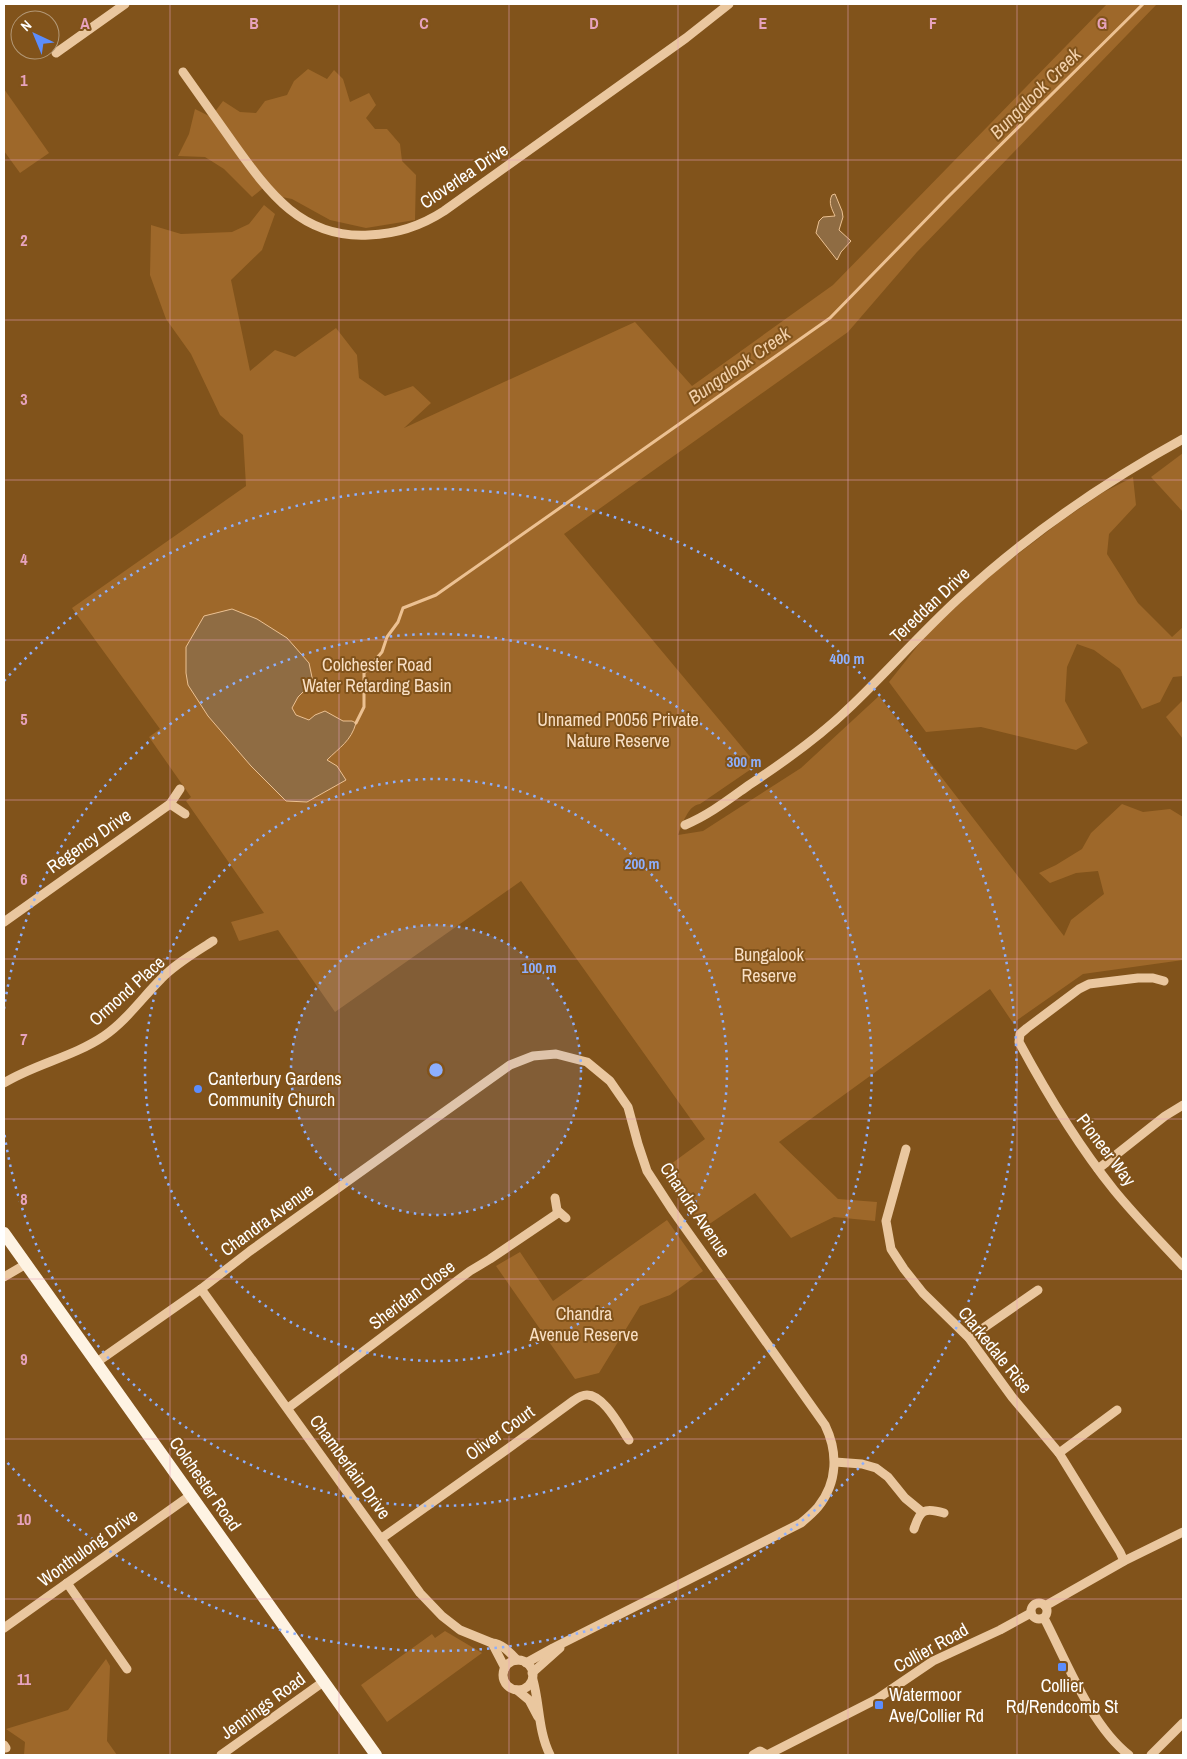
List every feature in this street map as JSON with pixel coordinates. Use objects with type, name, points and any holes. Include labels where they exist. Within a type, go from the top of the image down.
[{"type":"main road","name":"Colchester Road","points":[[4,1233],[376,1755]]},
{"type":"street","points":[[60,50],[125,4]]},
{"type":"street","name":"Cloverlea Drive","points":[[183,72],[271,194],[287,208],[312,224],[329,230],[361,236],[379,235],[418,226],[444,211],[686,38],[729,4]]},
{"type":"street","name":"Tereddan Drive","points":[[685,824],[700,819],[712,812],[783,762],[826,728],[848,709],[909,645],[960,597],[1033,536],[1109,483],[1183,439]]},
{"type":"street","name":"Regency Drive","points":[[4,922],[170,804],[180,789]]},
{"type":"street","points":[[170,804],[185,814]]},
{"type":"street","name":"Ormond Place","points":[[4,1083],[15,1076],[88,1046],[105,1035],[123,1020],[163,977],[213,941]]},
{"type":"street","name":"Pioneer Way","points":[[1164,981],[1153,978],[1138,978],[1090,984],[1079,989],[1027,1028],[1020,1034],[1019,1042],[1055,1108],[1098,1169],[1114,1190],[1183,1266]]},
{"type":"street","name":"Chandra Avenue","points":[[97,1362],[510,1065],[533,1056],[556,1054],[587,1062],[599,1071],[620,1094],[628,1107],[647,1171],[673,1211],[818,1414],[831,1438],[835,1462],[831,1480],[823,1500],[801,1523],[566,1642],[522,1661]]},
{"type":"street","points":[[1098,1169],[1183,1105]]},
{"type":"street","name":"Clarkedale Rise","points":[[906,1149],[886,1221],[891,1248],[904,1269],[924,1293],[969,1338],[1012,1397],[1059,1454],[1124,1561]]},
{"type":"street","name":"Sheridan Close","points":[[288,1408],[470,1271],[562,1215],[556,1207],[555,1198]]},
{"type":"street","points":[[4,1276],[26,1264]]},
{"type":"street","name":"Chamberlain Drive","points":[[201,1289],[420,1593],[442,1616],[460,1630],[497,1644],[522,1661]]},
{"type":"street","points":[[969,1338],[1038,1290]]},
{"type":"street","name":"Oliver Court","points":[[382,1538],[579,1397],[588,1395],[600,1400],[629,1440]]},
{"type":"street","points":[[1059,1454],[1117,1410]]},
{"type":"street","points":[[835,1462],[862,1464],[876,1468],[888,1477],[905,1498],[922,1512]]},
{"type":"street","name":"Wonthulong Drive","points":[[4,1628],[191,1495]]},
{"type":"street","points":[[914,1529],[922,1512],[931,1509],[944,1512]]},
{"type":"street","points":[[1045,1606],[1124,1561],[1183,1532]]},
{"type":"street","points":[[67,1583],[127,1669]]},
{"type":"street","points":[[1040,1603],[1045,1606],[1047,1614],[1044,1618],[1035,1619],[1031,1613],[1032,1608],[1036,1604],[1040,1603]]},
{"type":"street","name":"Collier Road","points":[[767,1755],[877,1699],[933,1661],[1000,1630],[1031,1613]]},
{"type":"street","points":[[1044,1618],[1098,1721],[1128,1755]]},
{"type":"street","name":"Chandra Avenue","points":[[532,1677],[566,1642]]},
{"type":"street","points":[[492,1643],[505,1668]]},
{"type":"street","points":[[539,1720],[529,1700],[505,1682],[503,1673],[508,1664],[522,1661],[532,1677],[538,1697],[539,1720],[544,1744],[550,1755]]},
{"type":"street","points":[[517,1690],[526,1687],[532,1677]]},
{"type":"street","name":"Jennings Road","points":[[222,1755],[324,1682]]},
{"type":"street","points":[[1151,1755],[1183,1723]]},
{"type":"street","points":[[753,1755],[760,1751],[767,1755]]},
{"type":"green space","points":[[1107,4],[1157,4],[917,252],[848,332],[564,534],[757,765],[692,808],[686,816],[678,835],[703,831],[801,768],[879,696],[1064,936],[1071,920],[1104,894],[1098,871],[1076,873],[1050,883],[1039,873],[1082,849],[1091,833],[1122,804],[1143,812],[1170,809],[1183,817],[1183,960],[1083,974],[1013,1023],[990,989],[779,1142],[838,1199],[877,1202],[875,1221],[834,1217],[791,1238],[755,1193],[702,1229],[660,1172],[705,1139],[521,881],[335,1012],[278,930],[239,941],[231,922],[264,913],[186,801],[191,797],[149,737],[160,729],[72,608],[246,486],[243,435],[220,415],[191,354],[166,319],[150,275],[151,225],[181,234],[232,232],[249,224],[264,205],[275,214],[262,250],[231,280],[250,371],[275,350],[295,357],[336,328],[357,355],[359,378],[385,396],[413,386],[431,403],[404,428],[635,322],[692,386],[833,285]]},
{"type":"green space","points":[[308,69],[327,79],[334,70],[343,79],[350,102],[369,93],[376,105],[366,118],[375,129],[387,129],[400,144],[402,161],[416,175],[415,220],[366,228],[330,220],[292,199],[282,197],[268,184],[252,197],[224,169],[205,157],[178,156],[189,134],[195,109],[211,117],[223,101],[240,112],[256,113],[265,101],[287,95],[294,81]]},
{"type":"green space","points":[[4,89],[49,153],[20,173],[4,151]]},
{"type":"green space","points":[[1183,453],[1183,512],[1151,477]]},
{"type":"green space","points":[[1133,477],[1136,505],[1109,534],[1107,554],[1138,603],[1172,637],[1183,627],[1183,676],[1173,677],[1160,702],[1142,709],[1120,669],[1094,650],[1077,644],[1067,667],[1065,701],[1088,743],[1076,750],[981,727],[926,732],[889,682],[927,634],[989,576],[1102,493]]},
{"type":"green space","points":[[1183,700],[1183,739],[1166,717]]},
{"type":"green space","name":"Chandra Avenue Reserve","points":[[667,1220],[703,1271],[670,1295],[640,1306],[599,1373],[575,1379],[496,1266],[520,1252],[553,1301]]},
{"type":"green space","points":[[445,1631],[482,1653],[387,1722],[361,1685],[432,1634],[435,1638]]},
{"type":"green space","points":[[106,1659],[110,1666],[107,1741],[117,1755],[24,1755],[25,1742],[6,1729],[68,1710]]},
{"type":"shaded area","points":[[835,194],[843,217],[839,230],[851,241],[841,252],[837,260],[816,233],[819,221],[823,217],[835,216],[830,201],[832,195]]},
{"type":"shaded area","points":[[232,609],[257,619],[287,638],[309,663],[313,682],[298,697],[292,708],[296,715],[309,720],[325,711],[343,721],[356,723],[348,739],[327,760],[337,766],[346,780],[307,802],[286,801],[251,766],[208,716],[188,685],[186,647],[204,616]]},
{"type":"waterway","name":"Bungalook Creek","points":[[356,723],[364,707],[364,673],[382,652],[387,637],[398,622],[403,608],[436,595],[830,318],[947,198],[1143,4]]},
{"type":"place","name":"Canterbury Gardens Community Church","points":[[198,1089]]},
{"type":"place","name":"Collier Rd/Rendcomb St","points":[[1062,1667]]},
{"type":"place","name":"Watermoor Ave/Collier Rd","points":[[879,1705]]},
{"type":"park label","name":"Colchester Road Water Retarding Basin","points":[[377,675]]},
{"type":"park label","name":"Unnamed P0056 Private Nature Reserve","points":[[618,730]]},
{"type":"park label","name":"Bungalook Reserve","points":[[769,965]]}]
